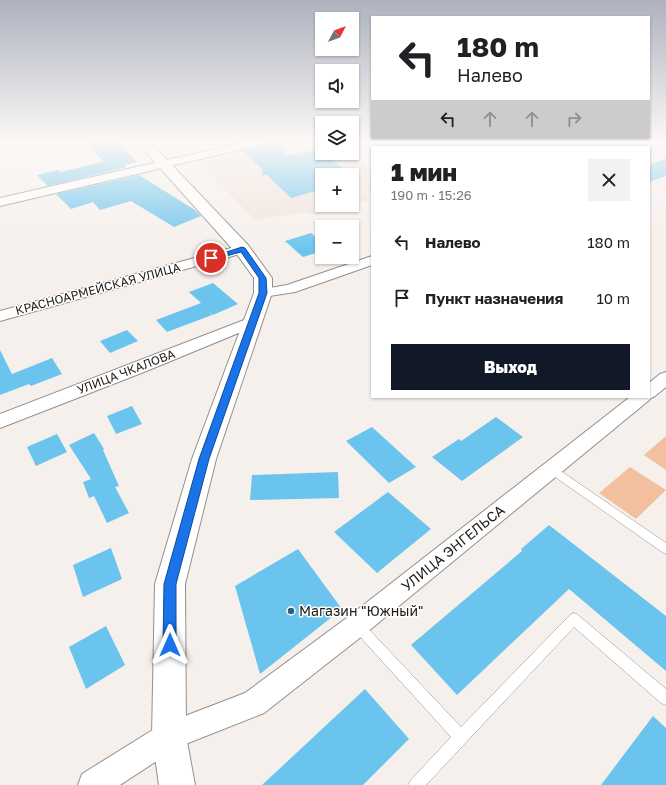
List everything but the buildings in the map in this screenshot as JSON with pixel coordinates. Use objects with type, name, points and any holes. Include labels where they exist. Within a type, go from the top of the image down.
[{"type":"street","points":[[0,202],[101,179]]},
{"type":"street","points":[[177,179],[242,249],[262,278],[263,293],[204,459],[170,584],[169,736],[178,785]]},
{"type":"street","name":"КРАСНОАРМЕЙСКАЯ УЛИЦА","points":[[0,316],[88,290],[242,249]]},
{"type":"street","points":[[263,293],[290,289],[371,260]]},
{"type":"street","name":"УЛИЦА ЧКАЛОВА","points":[[0,421],[252,322]]},
{"type":"street","points":[[650,391],[666,378]]},
{"type":"street","name":"УЛИЦА ЭНГЕЛЬСА","points":[[93,785],[169,736],[254,703],[357,625],[641,398]]},
{"type":"lane","points":[[552,469],[666,549]]},
{"type":"lane","points":[[416,785],[574,619],[666,698]]},
{"type":"lane","points":[[357,625],[461,737]]},
{"type":"shaded area","points":[[214,179],[315,179],[315,212],[324,212],[312,215],[306,212],[255,220]]},
{"type":"shaded area","points":[[359,179],[371,179],[371,192],[364,194],[371,200],[359,203]]},
{"type":"shaded area","points":[[666,436],[666,470],[644,455]]},
{"type":"shaded area","points":[[630,467],[666,490],[636,519],[599,493]]},
{"type":"place","name":"Магазин \"Южный\"","points":[[291,611]]},
{"type":"route","points":[[170,645],[170,584],[204,459],[263,293],[262,278],[242,249],[211,258]]}]
